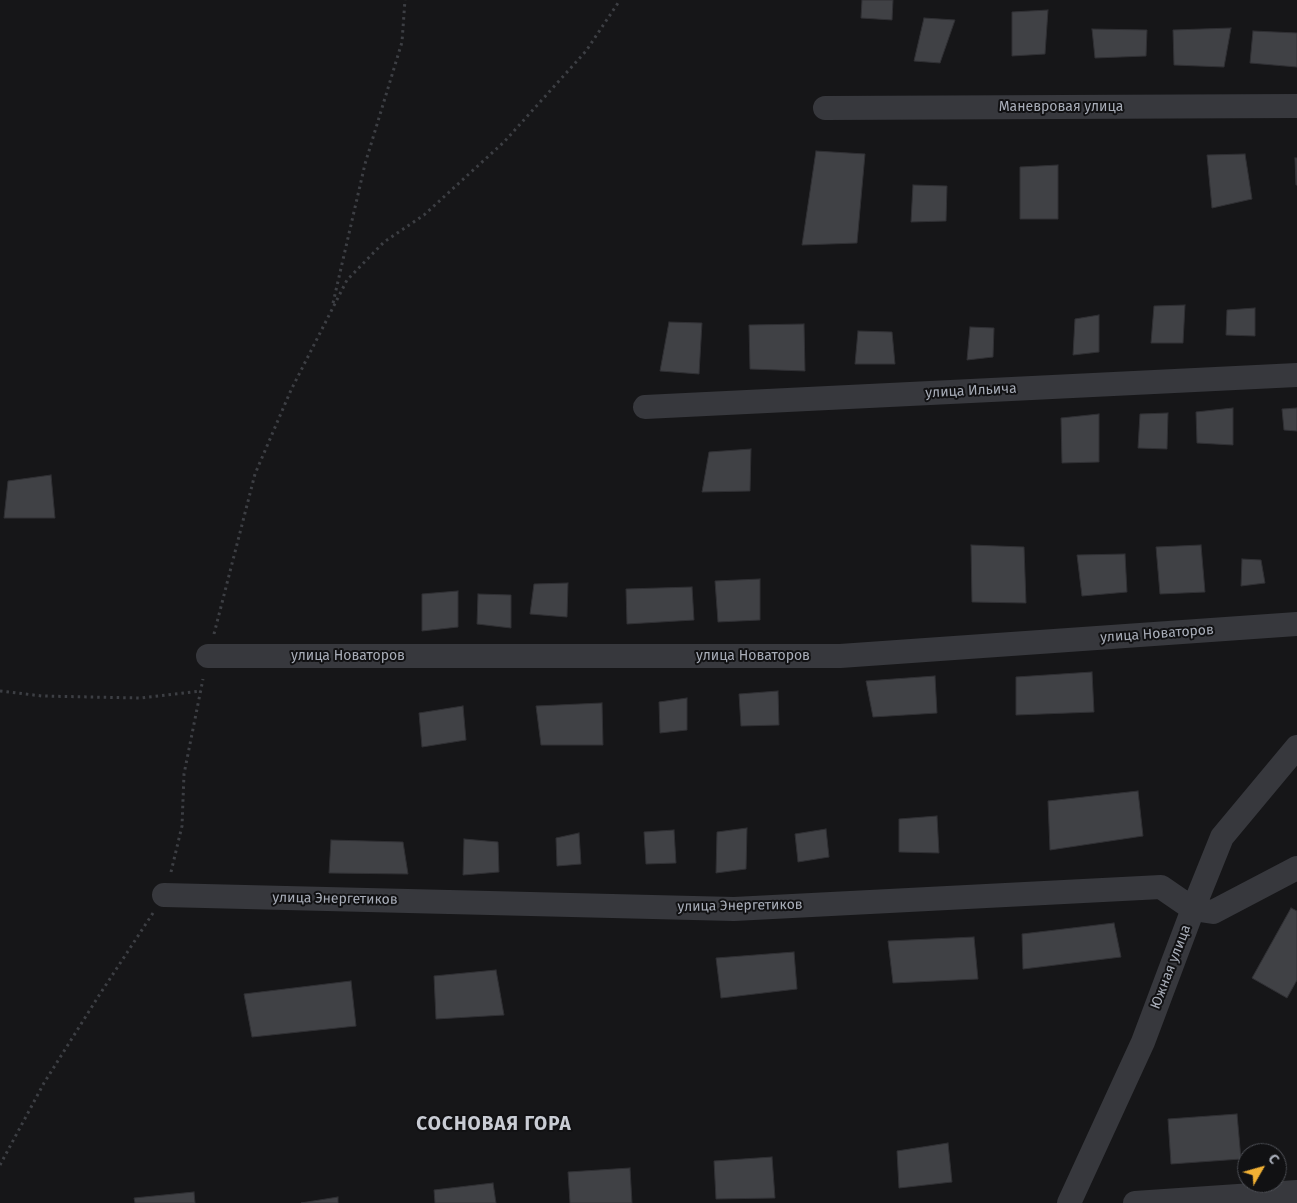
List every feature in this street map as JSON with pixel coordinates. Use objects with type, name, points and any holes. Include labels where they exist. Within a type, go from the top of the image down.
[{"type":"street","name":"Маневровая улица","points":[[824,108],[1297,106]]},
{"type":"street","name":"улица Ильича","points":[[645,407],[1297,375]]},
{"type":"street","name":"улица Новаторов","points":[[208,656],[840,656],[1297,624]]},
{"type":"street","name":"Южная улица","points":[[1069,1203],[1142,1042],[1222,837],[1297,747]]},
{"type":"street","points":[[1193,909],[1213,912],[1297,868]]},
{"type":"street","name":"улица Энергетиков","points":[[164,895],[734,909],[1161,887],[1193,909]]},
{"type":"street","points":[[1135,1203],[1297,1192]]},
{"type":"path","points":[[332,309],[365,164],[402,42],[405,0]]},
{"type":"path","points":[[0,1165],[44,1083],[164,895],[182,826],[184,774],[208,656],[256,474],[291,390],[347,280],[384,242],[424,215],[504,142],[586,52],[620,0]]},
{"type":"path","points":[[0,691],[42,696],[140,698],[201,691]]},
{"type":"building","points":[[862,0],[893,0],[892,20],[861,18]]},
{"type":"building","points":[[1048,10],[1045,54],[1012,56],[1012,12]]},
{"type":"building","points":[[924,18],[955,20],[940,63],[914,61]]},
{"type":"building","points":[[1231,28],[1224,67],[1174,65],[1173,30]]},
{"type":"building","points":[[1092,29],[1147,30],[1146,56],[1095,58]]},
{"type":"building","points":[[1253,31],[1297,33],[1297,67],[1250,63]]},
{"type":"building","points":[[816,151],[865,154],[857,243],[802,245]]},
{"type":"building","points":[[1245,154],[1252,199],[1212,208],[1207,155]]},
{"type":"building","points":[[1295,158],[1297,158],[1297,185],[1296,185]]},
{"type":"building","points":[[1058,165],[1058,219],[1020,219],[1020,167]]},
{"type":"building","points":[[913,185],[947,186],[946,221],[911,222]]},
{"type":"building","points":[[1185,305],[1183,343],[1151,343],[1154,306]]},
{"type":"building","points":[[1255,308],[1255,336],[1226,335],[1227,310]]},
{"type":"building","points":[[1099,315],[1099,352],[1073,355],[1075,319]]},
{"type":"building","points":[[669,322],[702,323],[699,374],[660,371]]},
{"type":"building","points":[[804,324],[805,371],[750,369],[749,325]]},
{"type":"building","points":[[970,327],[994,328],[993,357],[967,360]]},
{"type":"building","points":[[858,331],[892,332],[895,364],[855,364]]},
{"type":"building","points":[[1233,408],[1233,445],[1197,443],[1196,412]]},
{"type":"building","points":[[1297,408],[1297,431],[1284,430],[1282,409]]},
{"type":"building","points":[[1168,413],[1167,449],[1138,448],[1140,414]]},
{"type":"building","points":[[1099,414],[1099,462],[1062,463],[1061,418]]},
{"type":"building","points":[[751,449],[750,491],[702,492],[709,452]]},
{"type":"building","points":[[51,475],[55,518],[4,518],[8,481]]},
{"type":"building","points":[[971,545],[1024,547],[1026,603],[972,602]]},
{"type":"building","points":[[1201,545],[1205,592],[1160,594],[1156,547]]},
{"type":"building","points":[[1125,554],[1127,592],[1082,596],[1077,555]]},
{"type":"building","points":[[1242,559],[1261,560],[1265,583],[1241,586]]},
{"type":"building","points":[[760,579],[760,620],[718,622],[715,581]]},
{"type":"building","points":[[568,583],[567,617],[530,614],[534,584]]},
{"type":"building","points":[[692,587],[694,620],[627,624],[626,589]]},
{"type":"building","points":[[458,591],[458,627],[422,631],[422,594]]},
{"type":"building","points":[[478,594],[511,595],[511,628],[477,624]]},
{"type":"building","points":[[1092,672],[1094,712],[1016,715],[1016,677]]},
{"type":"building","points":[[935,676],[937,713],[873,717],[866,681]]},
{"type":"building","points":[[778,691],[779,725],[741,726],[739,694]]},
{"type":"building","points":[[687,698],[687,730],[660,733],[659,702]]},
{"type":"building","points":[[602,703],[603,745],[541,745],[536,706]]},
{"type":"building","points":[[463,706],[466,740],[422,747],[419,713]]},
{"type":"building","points":[[1138,791],[1143,836],[1050,850],[1048,801]]},
{"type":"building","points":[[937,816],[939,853],[899,852],[899,819]]},
{"type":"building","points":[[747,828],[746,869],[716,873],[717,832]]},
{"type":"building","points":[[826,829],[829,857],[798,862],[795,834]]},
{"type":"building","points":[[674,830],[676,863],[646,864],[644,832]]},
{"type":"building","points":[[579,833],[581,864],[557,866],[556,838]]},
{"type":"building","points":[[464,839],[498,842],[499,872],[463,875]]},
{"type":"building","points":[[331,840],[403,842],[408,874],[329,873]]},
{"type":"building","points":[[1291,908],[1297,911],[1297,980],[1287,998],[1252,978]]},
{"type":"building","points":[[1114,923],[1121,957],[1023,969],[1022,934]]},
{"type":"building","points":[[974,937],[978,979],[893,983],[888,941]]},
{"type":"building","points":[[794,952],[797,989],[721,998],[716,958]]},
{"type":"building","points":[[496,970],[504,1015],[436,1019],[434,976]]},
{"type":"building","points":[[351,981],[356,1026],[252,1037],[244,994]]},
{"type":"building","points":[[1237,1114],[1240,1143],[1237,1143],[1237,1159],[1171,1164],[1168,1119]]},
{"type":"building","points":[[948,1143],[952,1182],[899,1188],[897,1151]]},
{"type":"building","points":[[772,1157],[775,1198],[716,1199],[714,1161]]},
{"type":"building","points":[[630,1168],[632,1203],[570,1203],[568,1172]]},
{"type":"building","points":[[493,1183],[496,1203],[435,1203],[434,1190]]},
{"type":"building","points":[[194,1192],[195,1203],[135,1203],[134,1198]]},
{"type":"building","points":[[338,1197],[338,1203],[301,1203]]},
{"type":"district","name":"СОСНОВАЯ ГОРА","points":[[494,1125]]}]
